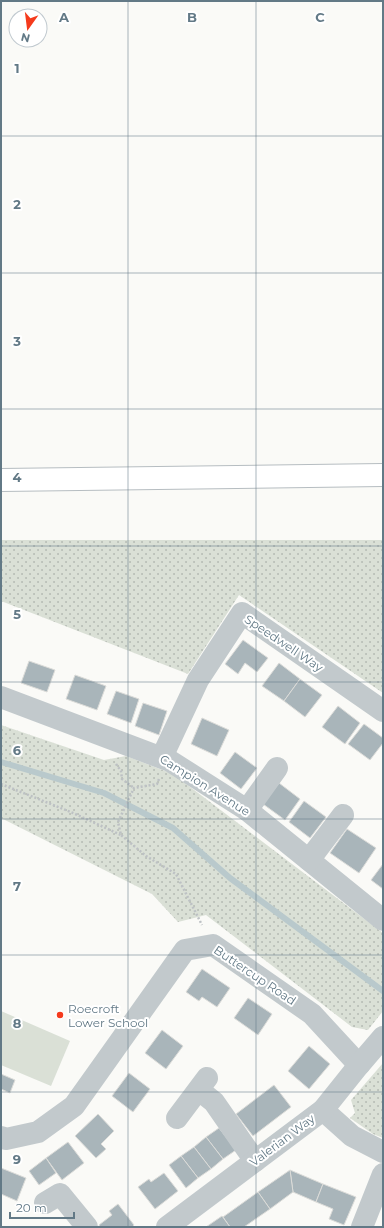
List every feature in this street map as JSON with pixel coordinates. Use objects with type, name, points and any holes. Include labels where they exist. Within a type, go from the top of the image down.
[{"type":"main road","points":[[1,480],[383,475]]},
{"type":"street","name":"Speedwell Way","points":[[166,759],[198,680],[242,613],[383,711]]},
{"type":"street","name":"Campion Avenue","points":[[1,697],[166,759],[247,810],[383,920]]},
{"type":"street","points":[[247,810],[277,768]]},
{"type":"street","points":[[309,860],[344,815]]},
{"type":"street","name":"Buttercup Road","points":[[1,1137],[6,1139],[38,1132],[74,1106],[185,950],[213,945],[312,1014],[359,1064]]},
{"type":"street","name":"Valerian Way","points":[[173,1225],[255,1160],[323,1110],[359,1064],[383,1037]]},
{"type":"street","points":[[177,1118],[203,1084],[255,1160]]},
{"type":"street","points":[[323,1110],[352,1136],[383,1152]]},
{"type":"street","points":[[362,1227],[383,1174]]},
{"type":"street","points":[[45,1203],[60,1194],[87,1227]]},
{"type":"path","points":[[121,835],[118,822],[134,788],[157,784],[166,759]]},
{"type":"path","points":[[1,784],[73,813],[121,835],[146,856],[176,874],[213,945]]},
{"type":"shaded area","points":[[1,540],[383,540],[383,693],[239,595],[188,674],[1,601]]},
{"type":"shaded area","points":[[1,725],[104,760],[126,756],[173,774],[383,933],[383,1011],[368,1030],[352,1027],[206,915],[178,922],[152,894],[1,818]]},
{"type":"shaded area","points":[[1,1011],[70,1041],[51,1086],[1,1065]]},
{"type":"shaded area","points":[[383,1063],[383,1138],[373,1134],[350,1118],[355,1113],[351,1100]]},
{"type":"building","points":[[243,640],[268,658],[257,672],[245,663],[238,674],[225,664]]},
{"type":"building","points":[[29,661],[55,670],[47,692],[21,683]]},
{"type":"building","points":[[279,663],[300,679],[284,701],[262,686]]},
{"type":"building","points":[[75,675],[106,686],[97,710],[66,699]]},
{"type":"building","points":[[300,679],[322,695],[305,717],[284,701]]},
{"type":"building","points":[[116,691],[139,699],[131,723],[107,714]]},
{"type":"building","points":[[143,703],[167,711],[159,735],[135,726]]},
{"type":"building","points":[[338,706],[360,723],[345,744],[322,727]]},
{"type":"building","points":[[202,718],[229,730],[217,756],[191,744]]},
{"type":"building","points":[[364,724],[383,738],[383,743],[370,760],[348,744]]},
{"type":"building","points":[[235,752],[257,768],[241,789],[220,773]]},
{"type":"building","points":[[279,783],[300,799],[285,820],[263,804]]},
{"type":"building","points":[[304,801],[326,817],[310,838],[289,822]]},
{"type":"building","points":[[347,829],[376,848],[359,873],[330,853]]},
{"type":"building","points":[[383,864],[383,889],[371,880]]},
{"type":"building","points":[[202,969],[230,988],[217,1007],[202,997],[199,1001],[186,992]]},
{"type":"building","points":[[248,998],[272,1014],[258,1035],[234,1018]]},
{"type":"building","points":[[162,1030],[183,1046],[166,1069],[145,1053]]},
{"type":"building","points":[[309,1046],[330,1064],[309,1089],[288,1071]]},
{"type":"building","points":[[129,1073],[150,1089],[133,1112],[112,1096]]},
{"type":"building","points":[[1,1074],[15,1080],[10,1093],[1,1089]]},
{"type":"building","points":[[274,1085],[291,1107],[253,1136],[236,1114]]},
{"type":"building","points":[[98,1114],[114,1131],[101,1144],[106,1149],[96,1158],[75,1136]]},
{"type":"building","points":[[219,1128],[236,1150],[223,1159],[206,1137]]},
{"type":"building","points":[[206,1137],[223,1159],[211,1169],[194,1147]]},
{"type":"building","points":[[68,1142],[84,1163],[62,1180],[46,1158]]},
{"type":"building","points":[[194,1147],[211,1169],[198,1178],[181,1156]]},
{"type":"building","points":[[181,1156],[198,1178],[186,1188],[169,1165]]},
{"type":"building","points":[[46,1158],[56,1173],[39,1185],[29,1171]]},
{"type":"building","points":[[1,1168],[26,1178],[17,1201],[1,1194]]},
{"type":"building","points":[[290,1170],[323,1184],[316,1202],[293,1192]]},
{"type":"building","points":[[290,1170],[293,1192],[270,1209],[258,1192]]},
{"type":"building","points":[[164,1173],[178,1191],[155,1209],[138,1187],[149,1179],[151,1182]]},
{"type":"building","points":[[323,1184],[356,1197],[344,1225],[329,1219],[333,1209],[316,1202]]},
{"type":"building","points":[[258,1192],[270,1209],[244,1227],[230,1227],[223,1217]]},
{"type":"building","points":[[118,1204],[134,1225],[132,1227],[100,1227],[99,1225],[112,1215],[109,1211]]},
{"type":"building","points":[[222,1216],[230,1227],[206,1227]]},
{"type":"waterway","points":[[1,762],[104,793],[173,828],[230,878],[383,991]]},
{"type":"place","name":"Roecroft Lower School","points":[[60,1015]]}]
